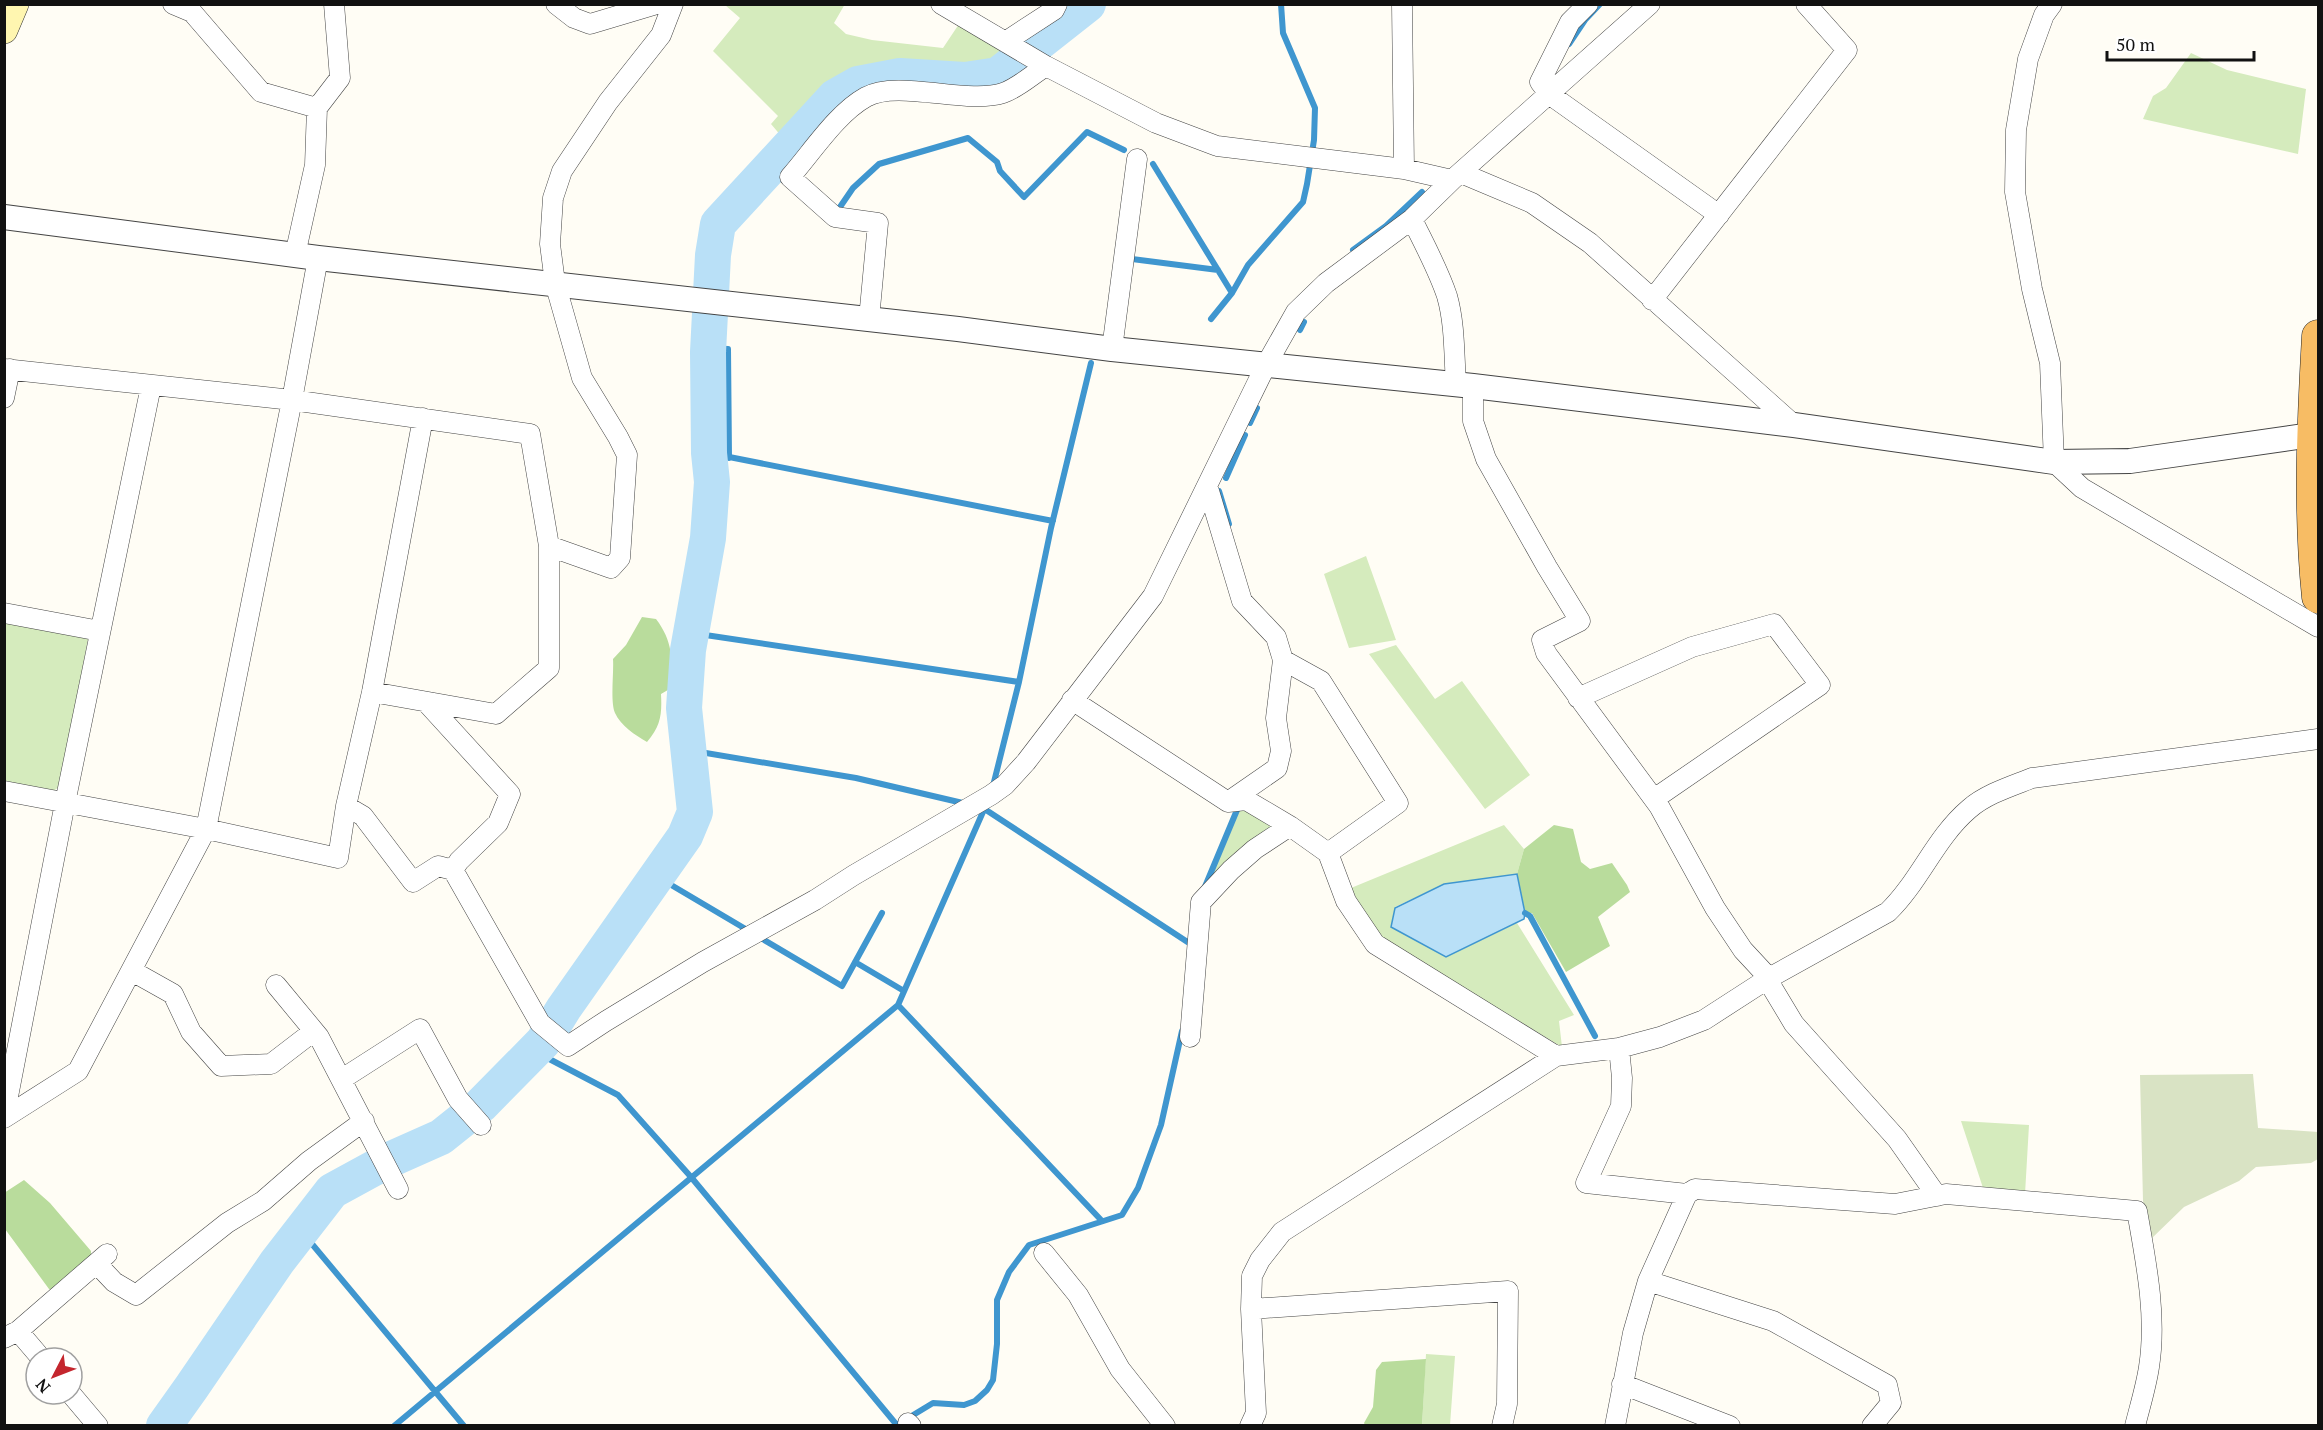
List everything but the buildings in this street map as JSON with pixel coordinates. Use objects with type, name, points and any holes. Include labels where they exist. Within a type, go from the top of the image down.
[{"type":"highway","points":[[2319,336],[2313,542],[2319,597]]},
{"type":"main road","points":[[4,30],[15,4]]},
{"type":"street","points":[[173,4],[193,8],[261,92],[317,108]]},
{"type":"street","points":[[4,1118],[78,1071],[206,829],[292,400],[315,165],[317,108],[340,78],[334,4]]},
{"type":"street","points":[[556,4],[574,18],[590,24],[657,4]]},
{"type":"street","points":[[549,546],[611,568],[620,558],[627,455],[618,436],[582,378],[555,283],[551,235],[554,198],[562,171],[608,102],[661,35],[673,4]]},
{"type":"street","points":[[1009,44],[1054,10],[1057,4]]},
{"type":"street","points":[[1402,4],[1404,169]]},
{"type":"street","points":[[1588,4],[1570,22],[1540,82],[1549,94],[1719,215]]},
{"type":"street","points":[[346,806],[363,816],[413,882],[438,866],[453,870],[540,1023],[568,1046],[703,962],[815,900],[990,795],[1005,785],[1026,762],[1153,596],[1208,488],[1266,365],[1296,312],[1326,283],[1412,219],[1456,176],[1650,4]]},
{"type":"street","points":[[1652,300],[1847,50],[1806,4]]},
{"type":"street","points":[[2052,4],[2044,15],[2028,59],[2016,130],[2015,192],[2032,289],[2050,363],[2054,462],[2082,488],[2319,627]]},
{"type":"street","points":[[949,6],[1043,64],[1156,123],[1217,146],[1456,176],[1532,203],[1590,243],[1794,425]]},
{"type":"street","points":[[868,319],[878,223],[835,217],[790,177],[845,113],[867,96],[885,91],[983,96],[1004,92],[1043,64]]},
{"type":"street","points":[[1112,349],[1137,159]]},
{"type":"street","points":[[4,217],[307,256],[687,298],[1112,349],[1465,385],[1794,425],[2054,462],[2130,461],[2315,434]]},
{"type":"street","points":[[1412,219],[1447,297],[1473,421],[1486,459],[1580,621],[1542,640],[1546,653],[1654,799],[1715,908],[1743,950],[1768,979],[1794,1024],[1897,1139],[1937,1196]]},
{"type":"street","points":[[4,398],[7,369],[292,400],[530,434],[549,546],[549,668],[496,714],[372,692]]},
{"type":"street","points":[[4,1118],[65,803],[151,386]]},
{"type":"street","points":[[4,791],[206,829],[338,858],[346,806],[372,692],[423,418]]},
{"type":"street","points":[[1208,488],[1242,601],[1276,637],[1283,660],[1276,718],[1281,751],[1277,768],[1228,802]]},
{"type":"street","points":[[4,613],[100,631]]},
{"type":"street","points":[[1578,698],[1692,647],[1774,624],[1820,686],[1654,799]]},
{"type":"street","points":[[1283,660],[1321,681],[1398,803],[1328,853]]},
{"type":"street","points":[[1072,700],[1228,802],[1246,800],[1290,826],[1328,853],[1346,901],[1376,944],[1556,1056]]},
{"type":"street","points":[[426,702],[510,794],[498,823],[459,861],[453,870]]},
{"type":"street","points":[[1250,1425],[1256,1413],[1251,1310],[1252,1276],[1260,1260],[1282,1232],[1556,1056],[1619,1048],[1660,1037],[1704,1020],[1768,979],[1888,912],[1902,899],[1942,837],[1970,807],[2006,788],[2032,778],[2319,739]]},
{"type":"street","points":[[1190,1037],[1193,900],[1255,849],[1290,826]]},
{"type":"street","points":[[132,971],[173,994],[191,1032],[221,1066],[271,1064],[314,1031]]},
{"type":"street","points":[[276,985],[314,1031],[342,1079],[398,1189]]},
{"type":"street","points":[[342,1079],[420,1029],[458,1099],[481,1125]]},
{"type":"street","points":[[1619,1048],[1622,1078],[1621,1106],[1586,1183],[1687,1194]]},
{"type":"street","points":[[26,1346],[11,1334],[102,1259],[114,1282],[136,1295],[227,1223],[263,1201],[309,1161],[364,1121]]},
{"type":"street","points":[[1615,1425],[1633,1333],[1648,1281],[1687,1194],[1695,1189],[1895,1204],[1946,1194],[2137,1211],[2150,1280],[2151,1309],[2149,1366],[2135,1425]]},
{"type":"street","points":[[1044,1253],[1078,1295],[1119,1369],[1166,1425]]},
{"type":"street","points":[[1648,1281],[1773,1321],[1887,1385],[1891,1403],[1872,1425]]},
{"type":"street","points":[[1251,1310],[1508,1291],[1507,1404],[1502,1425]]},
{"type":"street","points":[[1622,1384],[1730,1425]]},
{"type":"street","points":[[81,1406],[98,1425]]},
{"type":"green space","points":[[845,4],[834,23],[846,34],[872,40],[943,48],[959,24],[1014,56],[996,66],[973,69],[889,65],[860,68],[841,75],[782,137],[771,124],[778,116],[713,51],[740,18],[725,5]]},
{"type":"green space","points":[[2191,53],[2227,70],[2306,89],[2298,154],[2143,119],[2153,96],[2166,88]]},
{"type":"green space","points":[[1366,556],[1396,640],[1349,648],[1324,574]]},
{"type":"green space","points":[[642,617],[656,619],[662,627],[669,643],[673,677],[673,687],[661,694],[660,720],[647,742],[621,722],[615,713],[613,701],[613,659],[626,645]]},
{"type":"green space","points":[[5,618],[81,633],[88,639],[60,786],[51,793],[5,783]]},
{"type":"green space","points":[[1396,645],[1435,699],[1462,681],[1530,775],[1485,809],[1369,654]]},
{"type":"green space","points":[[1240,806],[1278,828],[1200,894],[1236,808]]},
{"type":"green space","points":[[1504,825],[1524,849],[1517,874],[1444,884],[1395,907],[1446,957],[1517,923],[1574,1015],[1559,1021],[1562,1047],[1379,937],[1351,888]]},
{"type":"green space","points":[[1554,825],[1573,829],[1581,862],[1590,869],[1612,863],[1630,892],[1598,917],[1610,946],[1566,972],[1532,913],[1525,913],[1517,874],[1524,849]]},
{"type":"green space","points":[[2253,1074],[2258,1128],[2318,1132],[2318,1159],[2311,1163],[2256,1167],[2239,1181],[2184,1207],[2150,1240],[2143,1201],[2140,1075]]},
{"type":"green space","points":[[1961,1121],[2029,1125],[2025,1194],[1984,1191]]},
{"type":"green space","points":[[24,1180],[50,1203],[91,1251],[91,1265],[56,1294],[49,1289],[5,1229],[4,1193]]},
{"type":"green space","points":[[1426,1354],[1455,1356],[1450,1425],[1422,1426]]},
{"type":"green space","points":[[1426,1359],[1422,1425],[1365,1425],[1373,1407],[1376,1370],[1382,1362]]},
{"type":"water","points":[[1517,874],[1525,913],[1524,919],[1446,957],[1391,927],[1395,908],[1444,884]]},
{"type":"waterway","points":[[164,1426],[277,1262],[332,1191],[387,1161],[441,1137],[481,1105],[543,1042],[564,1008],[685,836],[695,812],[684,708],[688,650],[708,538],[712,482],[709,453],[708,352],[713,255],[718,224],[835,97],[858,84],[900,76],[965,80],[998,75],[1088,4]]},
{"type":"waterway","points":[[1211,319],[1232,293],[1248,265],[1303,202],[1314,140],[1315,108],[1283,33],[1281,4]]},
{"type":"waterway","points":[[1569,44],[1585,20],[1600,4]]},
{"type":"waterway","points":[[840,207],[853,188],[879,164],[968,138],[997,162],[1000,171],[1024,197],[1087,132],[1124,150]]},
{"type":"waterway","points":[[1153,164],[1232,293]]},
{"type":"waterway","points":[[1353,250],[1386,226],[1422,192]]},
{"type":"waterway","points":[[1132,259],[1218,270]]},
{"type":"waterway","points":[[1300,330],[1304,322]]},
{"type":"waterway","points":[[709,348],[728,349],[729,458]]},
{"type":"waterway","points":[[993,786],[1019,682],[1051,528],[1091,363]]},
{"type":"waterway","points":[[1250,423],[1257,408]]},
{"type":"waterway","points":[[1226,478],[1245,435]]},
{"type":"waterway","points":[[709,453],[1053,521]]},
{"type":"waterway","points":[[1219,491],[1229,524]]},
{"type":"waterway","points":[[692,633],[1019,682]]},
{"type":"waterway","points":[[688,750],[856,778],[967,804]]},
{"type":"waterway","points":[[394,1426],[898,1005],[986,805]]},
{"type":"waterway","points":[[983,808],[1189,943]]},
{"type":"waterway","points":[[1204,889],[1237,810]]},
{"type":"waterway","points":[[656,876],[842,986],[882,913]]},
{"type":"waterway","points":[[1525,913],[1530,916],[1595,1036]]},
{"type":"waterway","points":[[855,962],[904,991]]},
{"type":"waterway","points":[[898,1005],[1102,1221]]},
{"type":"waterway","points":[[895,1426],[933,1403],[964,1405],[975,1401],[987,1390],[993,1380],[997,1344],[997,1300],[1009,1272],[1029,1245],[1122,1215],[1138,1188],[1161,1125],[1182,1031]]},
{"type":"waterway","points":[[534,1051],[618,1095],[691,1177],[896,1424]]},
{"type":"waterway","points":[[302,1232],[464,1426]]}]
